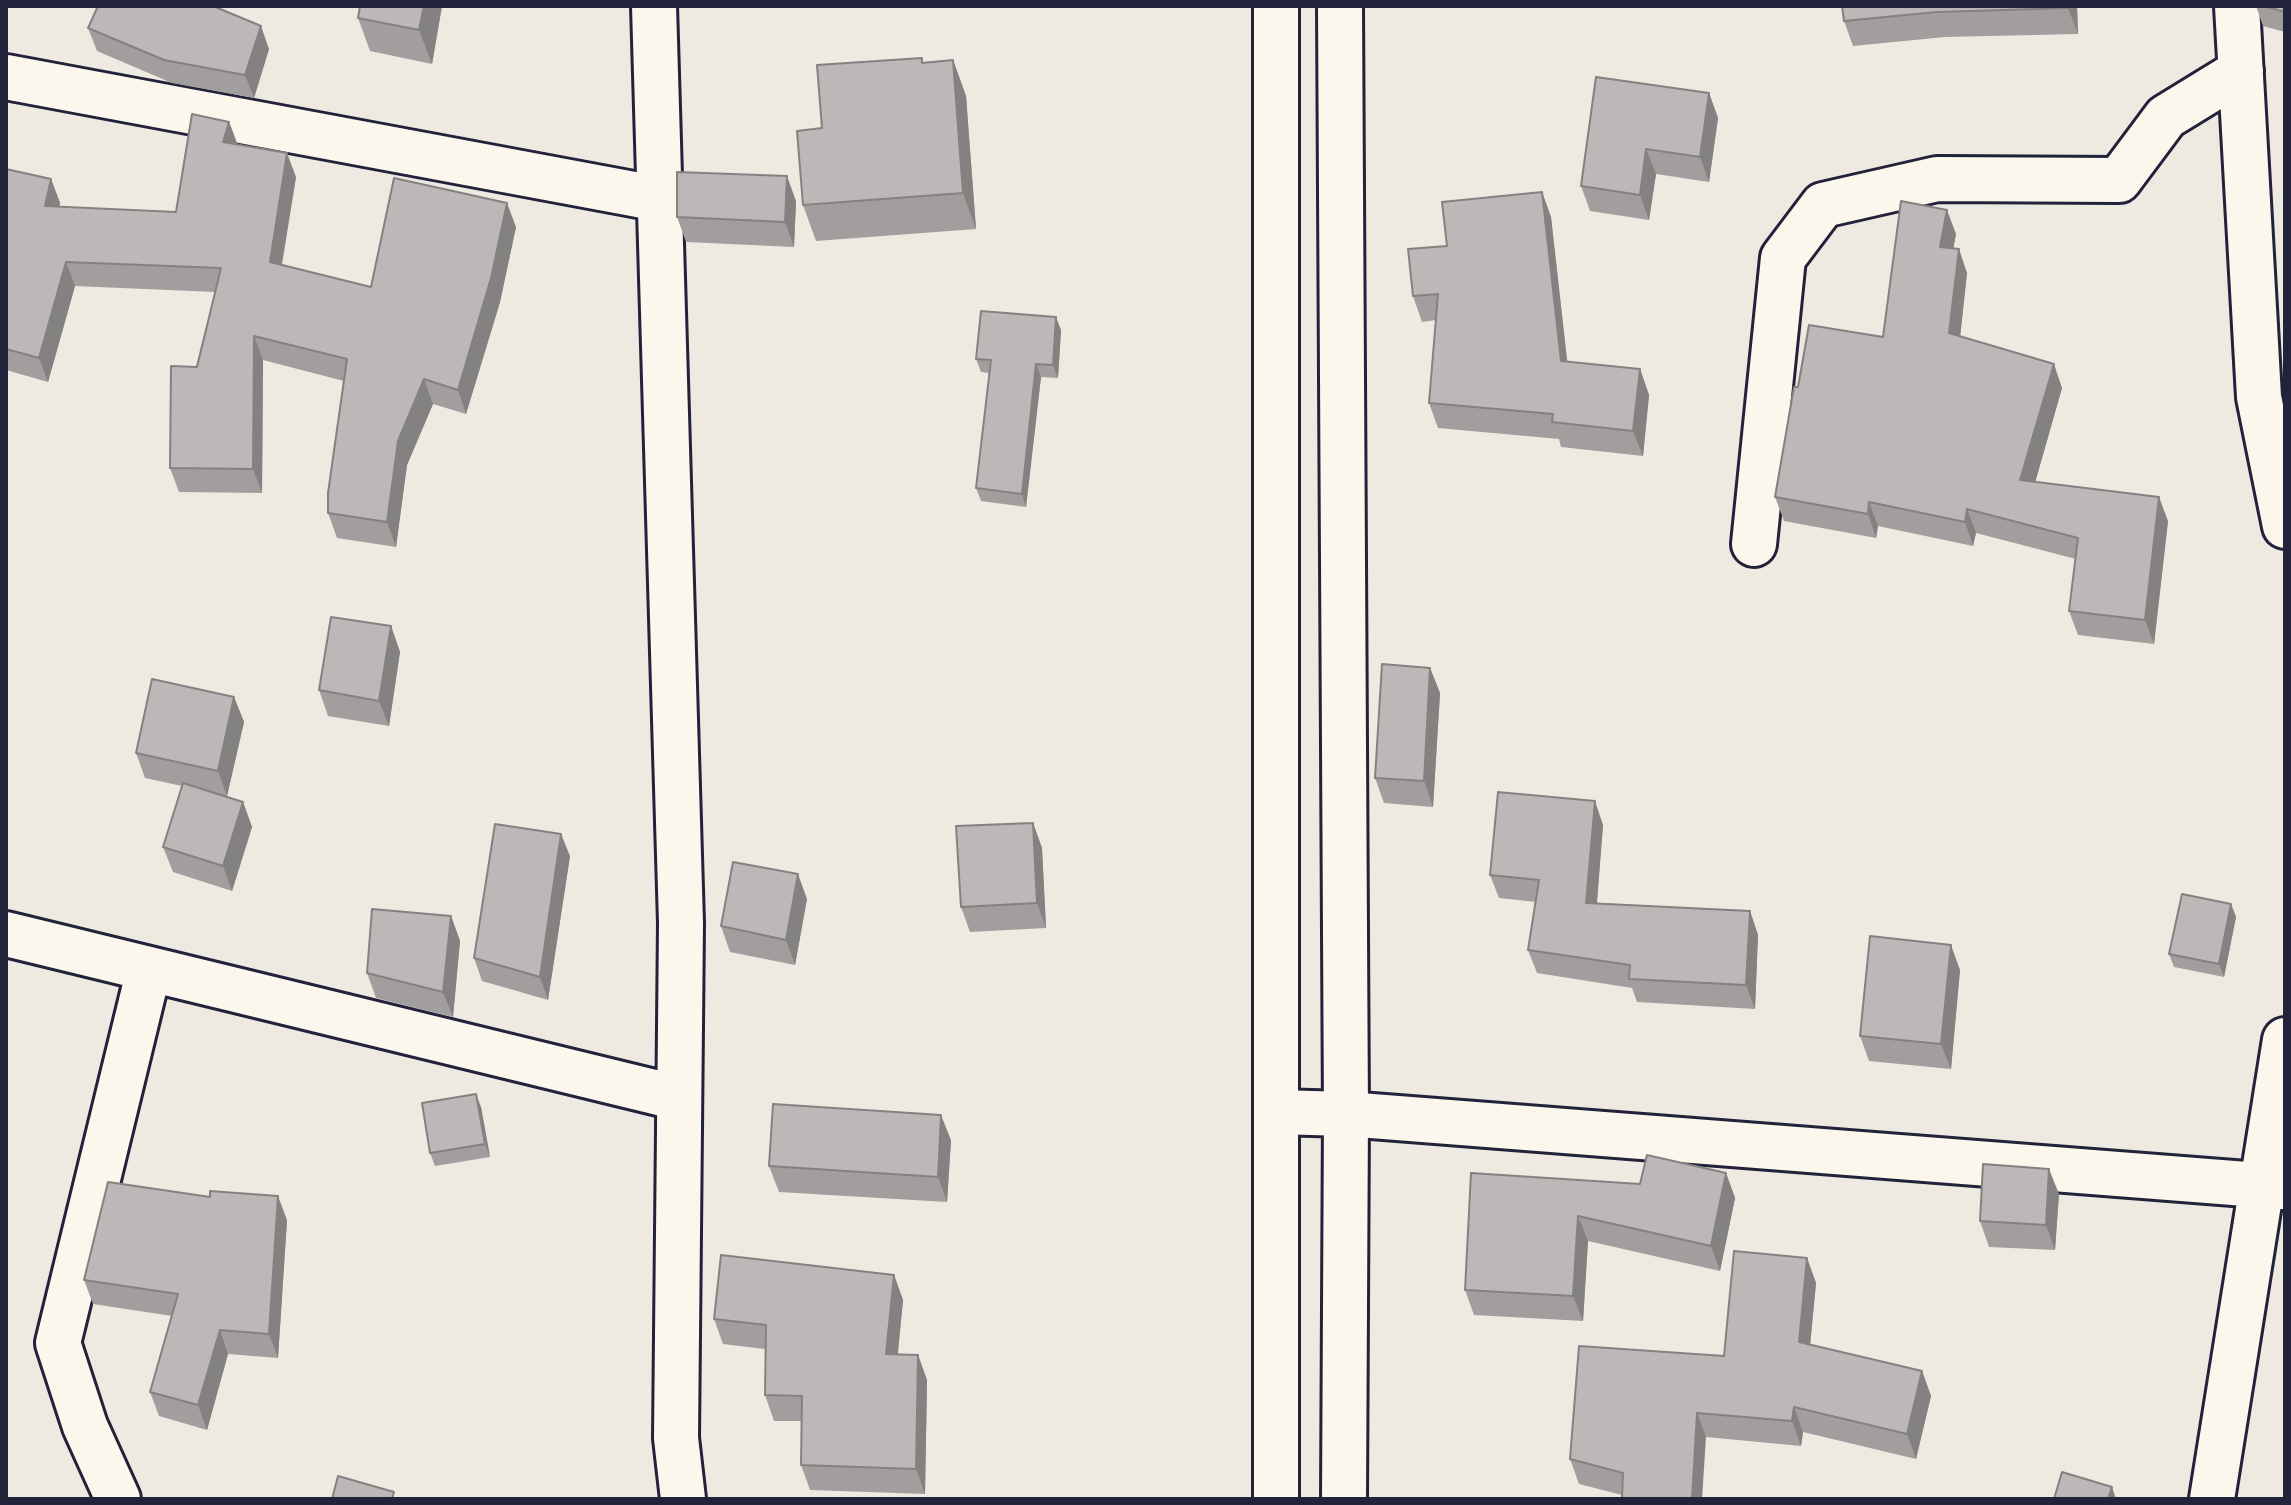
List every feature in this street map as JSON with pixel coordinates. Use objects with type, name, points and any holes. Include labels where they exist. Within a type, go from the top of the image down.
[{"type":"street","points":[[654,6],[681,923],[676,1438],[683,1499]]},
{"type":"street","points":[[1276,6],[1276,1499]]},
{"type":"street","points":[[1340,6],[1346,1114],[1344,1499]]},
{"type":"street","points":[[2237,6],[2259,397],[2285,526]]},
{"type":"street","points":[[1754,544],[1783,258],[1823,205],[1937,179],[2119,180],[2166,117],[2241,71]]},
{"type":"street","points":[[6,77],[660,199]]},
{"type":"street","points":[[6,934],[679,1098]]},
{"type":"street","points":[[118,1499],[85,1426],[58,1343],[149,969]]},
{"type":"street","points":[[2212,1499],[2274,1186],[2285,1040]]},
{"type":"street","points":[[1277,1112],[1346,1114],[2274,1186]]},
{"type":"building","points":[[98,6],[213,6],[261,26],[245,75],[164,60],[88,28]]},
{"type":"building","points":[[360,6],[424,6],[419,30],[358,18]]},
{"type":"building","points":[[1842,6],[2068,8],[1936,12],[1844,21]]},
{"type":"building","points":[[2264,6],[2285,6],[2285,12]]},
{"type":"building","points":[[922,58],[922,63],[953,60],[963,193],[803,205],[797,131],[822,128],[817,65]]},
{"type":"building","points":[[1596,77],[1709,93],[1700,157],[1646,149],[1640,195],[1581,186]]},
{"type":"building","points":[[192,114],[229,122],[223,142],[287,153],[270,262],[371,287],[394,178],[507,203],[491,278],[458,390],[424,379],[398,441],[387,522],[328,513],[328,493],[347,359],[254,336],[253,469],[170,468],[171,366],[197,367],[221,268],[66,262],[39,358],[6,349],[6,169],[51,179],[45,206],[176,212]]},
{"type":"building","points":[[677,172],[787,176],[785,222],[677,217]]},
{"type":"building","points":[[1542,192],[1561,361],[1640,369],[1633,431],[1552,422],[1553,414],[1429,403],[1438,294],[1413,296],[1408,249],[1447,246],[1442,202]]},
{"type":"building","points":[[1901,201],[1947,210],[1940,247],[1959,249],[1949,333],[2054,364],[2020,480],[2159,497],[2145,620],[2069,611],[2078,538],[1967,509],[1965,522],[1869,502],[1868,514],[1775,497],[1794,387],[1798,387],[1809,325],[1883,337]]},
{"type":"building","points":[[981,311],[1056,317],[1053,365],[1036,364],[1022,494],[976,488],[991,360],[976,359]]},
{"type":"building","points":[[331,617],[391,626],[379,701],[319,690]]},
{"type":"building","points":[[1382,664],[1430,668],[1424,781],[1375,778]]},
{"type":"building","points":[[152,679],[234,697],[218,771],[136,753]]},
{"type":"building","points":[[183,783],[243,802],[223,866],[163,847]]},
{"type":"building","points":[[1498,792],[1595,801],[1586,903],[1750,911],[1746,985],[1629,979],[1630,965],[1528,950],[1539,880],[1490,875]]},
{"type":"building","points":[[1033,823],[1037,903],[961,907],[956,826]]},
{"type":"building","points":[[495,824],[561,834],[540,977],[474,958]]},
{"type":"building","points":[[733,862],[798,874],[786,940],[721,926]]},
{"type":"building","points":[[2182,894],[2231,904],[2219,964],[2169,954]]},
{"type":"building","points":[[372,909],[451,916],[443,992],[367,973]]},
{"type":"building","points":[[1870,936],[1951,945],[1941,1044],[1860,1036]]},
{"type":"building","points":[[476,1094],[485,1144],[430,1153],[422,1103]]},
{"type":"building","points":[[773,1104],[941,1115],[938,1177],[769,1166]]},
{"type":"building","points":[[1647,1155],[1726,1173],[1711,1246],[1578,1216],[1573,1296],[1465,1290],[1471,1173],[1640,1184]]},
{"type":"building","points":[[1983,1164],[2049,1169],[2046,1225],[1980,1221]]},
{"type":"building","points":[[108,1182],[210,1197],[210,1191],[278,1196],[269,1334],[220,1330],[198,1405],[150,1392],[178,1294],[84,1280]]},
{"type":"building","points":[[1734,1251],[1807,1258],[1799,1342],[1922,1371],[1907,1434],[1794,1407],[1792,1421],[1697,1413],[1692,1499],[1622,1499],[1623,1473],[1570,1459],[1579,1346],[1724,1356]]},
{"type":"building","points":[[721,1255],[894,1275],[886,1354],[918,1355],[916,1469],[801,1465],[802,1396],[765,1395],[766,1325],[714,1319]]},
{"type":"building","points":[[2062,1472],[2112,1487],[2108,1499],[2054,1499]]},
{"type":"building","points":[[338,1476],[394,1492],[392,1499],[332,1499]]}]
